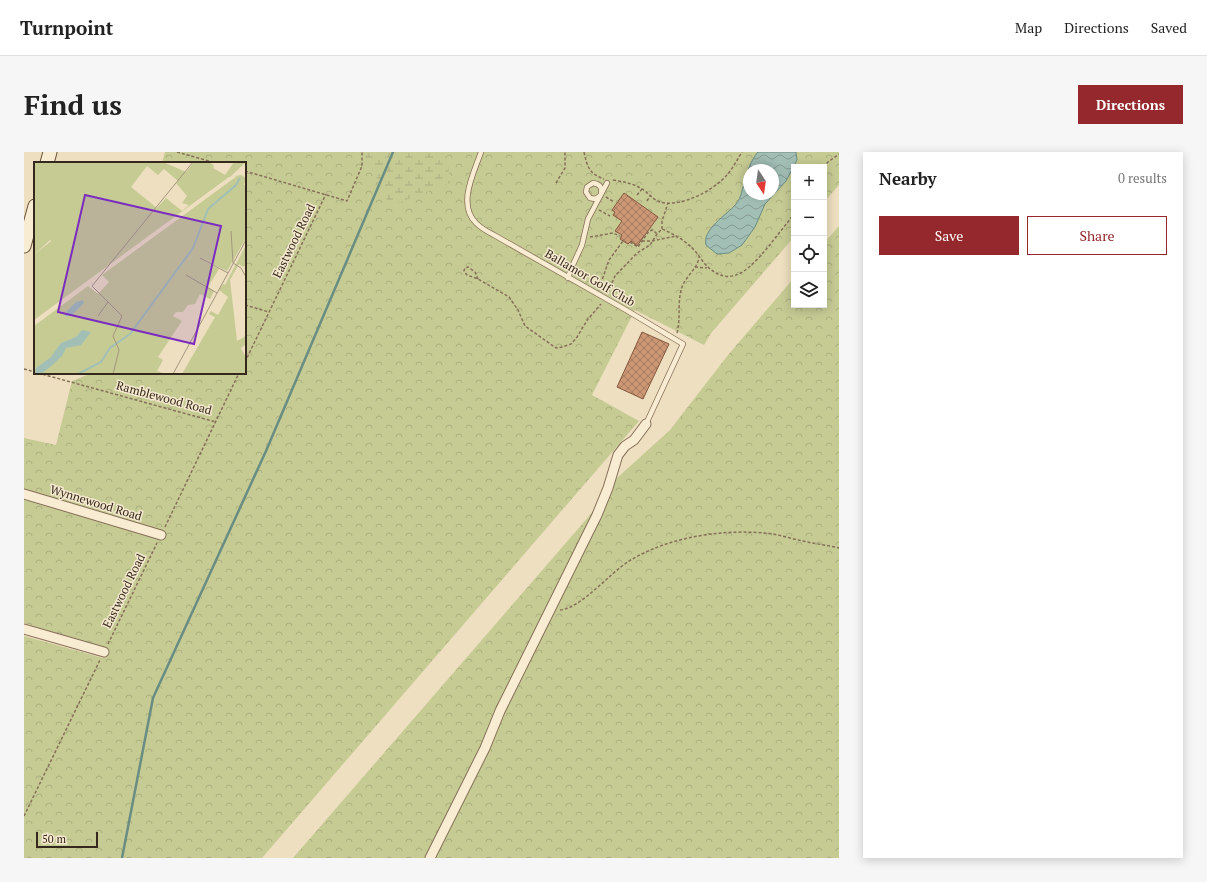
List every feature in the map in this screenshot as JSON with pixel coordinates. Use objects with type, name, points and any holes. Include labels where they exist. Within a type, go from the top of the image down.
[{"type":"main road","points":[[47,162],[50,152]]},
{"type":"main road","points":[[24,246],[34,210]]},
{"type":"street","points":[[430,858],[485,748],[500,711],[597,515],[608,488],[618,455],[625,446],[634,440],[646,424]]},
{"type":"street","name":"Wynnewood Road","points":[[24,494],[161,535]]},
{"type":"street","points":[[24,629],[104,652]]},
{"type":"lane","name":"Ballamor Golf Club","points":[[481,152],[467,199],[468,209],[472,218],[480,227],[674,339]]},
{"type":"lane","points":[[568,278],[584,236],[586,224],[608,181]]},
{"type":"lane","points":[[646,424],[684,344],[674,339]]},
{"type":"path","points":[[177,152],[212,162]]},
{"type":"path","name":"Eastwood Road","points":[[246,360],[326,194],[347,201],[362,166],[362,152]]},
{"type":"path","points":[[556,184],[565,168],[565,152]]},
{"type":"path","points":[[584,152],[592,174],[608,181],[631,184],[642,189],[650,196],[661,202],[668,203],[676,203],[687,200],[711,189],[727,176],[742,152]]},
{"type":"path","points":[[826,164],[839,154]]},
{"type":"path","points":[[246,171],[326,194]]},
{"type":"path","points":[[638,195],[642,189]]},
{"type":"path","points":[[601,195],[614,202]]},
{"type":"path","points":[[647,201],[650,196]]},
{"type":"path","points":[[478,279],[475,272],[468,267],[465,268],[464,271],[466,275],[478,279],[509,297],[518,310],[525,326],[556,348],[571,344],[588,319],[605,299],[616,276],[637,253],[646,248],[662,229],[662,221],[668,203]]},
{"type":"path","points":[[594,207],[610,216]]},
{"type":"path","points":[[662,229],[676,236],[691,247],[709,268],[720,275],[731,277],[751,267],[791,218]]},
{"type":"path","points":[[630,242],[638,247],[651,230],[657,234]]},
{"type":"path","points":[[584,236],[591,238],[613,233],[620,236]]},
{"type":"path","points":[[642,241],[652,241],[676,236]]},
{"type":"path","points":[[590,290],[598,287],[609,260],[623,241]]},
{"type":"path","points":[[640,244],[646,248]]},
{"type":"path","points":[[674,339],[679,323],[681,289],[686,278],[695,267],[699,257]]},
{"type":"path","points":[[695,267],[709,268]]},
{"type":"path","points":[[246,304],[269,312]]},
{"type":"path","points":[[24,369],[34,372]]},
{"type":"path","name":"Ramblewood Road","points":[[42,374],[216,422]]},
{"type":"path","name":"Eastwood Road","points":[[24,816],[240,374]]},
{"type":"path","points":[[550,609],[561,610],[572,607],[628,562],[645,552],[685,539],[740,532],[774,534],[839,548]]},
{"type":"green space","points":[[165,152],[839,152],[839,185],[827,199],[827,164],[791,164],[791,240],[712,332],[704,345],[635,310],[592,395],[639,421],[262,858],[24,858],[24,636],[103,658],[108,650],[24,623],[24,438],[56,445],[72,381],[90,374],[246,374],[246,162],[162,162]]},
{"type":"green space","points":[[368,152],[447,152],[450,183],[390,206],[367,159]]},
{"type":"green space","points":[[839,226],[839,858],[293,858],[590,515],[617,478],[670,430],[728,355],[791,282],[791,308],[827,308],[827,240]]},
{"type":"water","points":[[758,152],[796,152],[797,160],[795,164],[791,164],[791,171],[786,181],[779,189],[779,164],[751,164]]},
{"type":"water","points":[[743,187],[743,200],[769,200],[765,204],[755,227],[742,245],[729,253],[717,254],[706,245],[708,233],[711,228],[732,208],[741,195]]},
{"type":"building","points":[[624,193],[658,217],[637,246],[631,241],[628,244],[620,239],[622,235],[615,231],[622,221],[613,215],[615,212],[612,210]]},
{"type":"building","points":[[642,332],[669,344],[643,399],[617,387]]},
{"type":"waterway","points":[[122,858],[153,698],[266,451],[393,152]]}]
